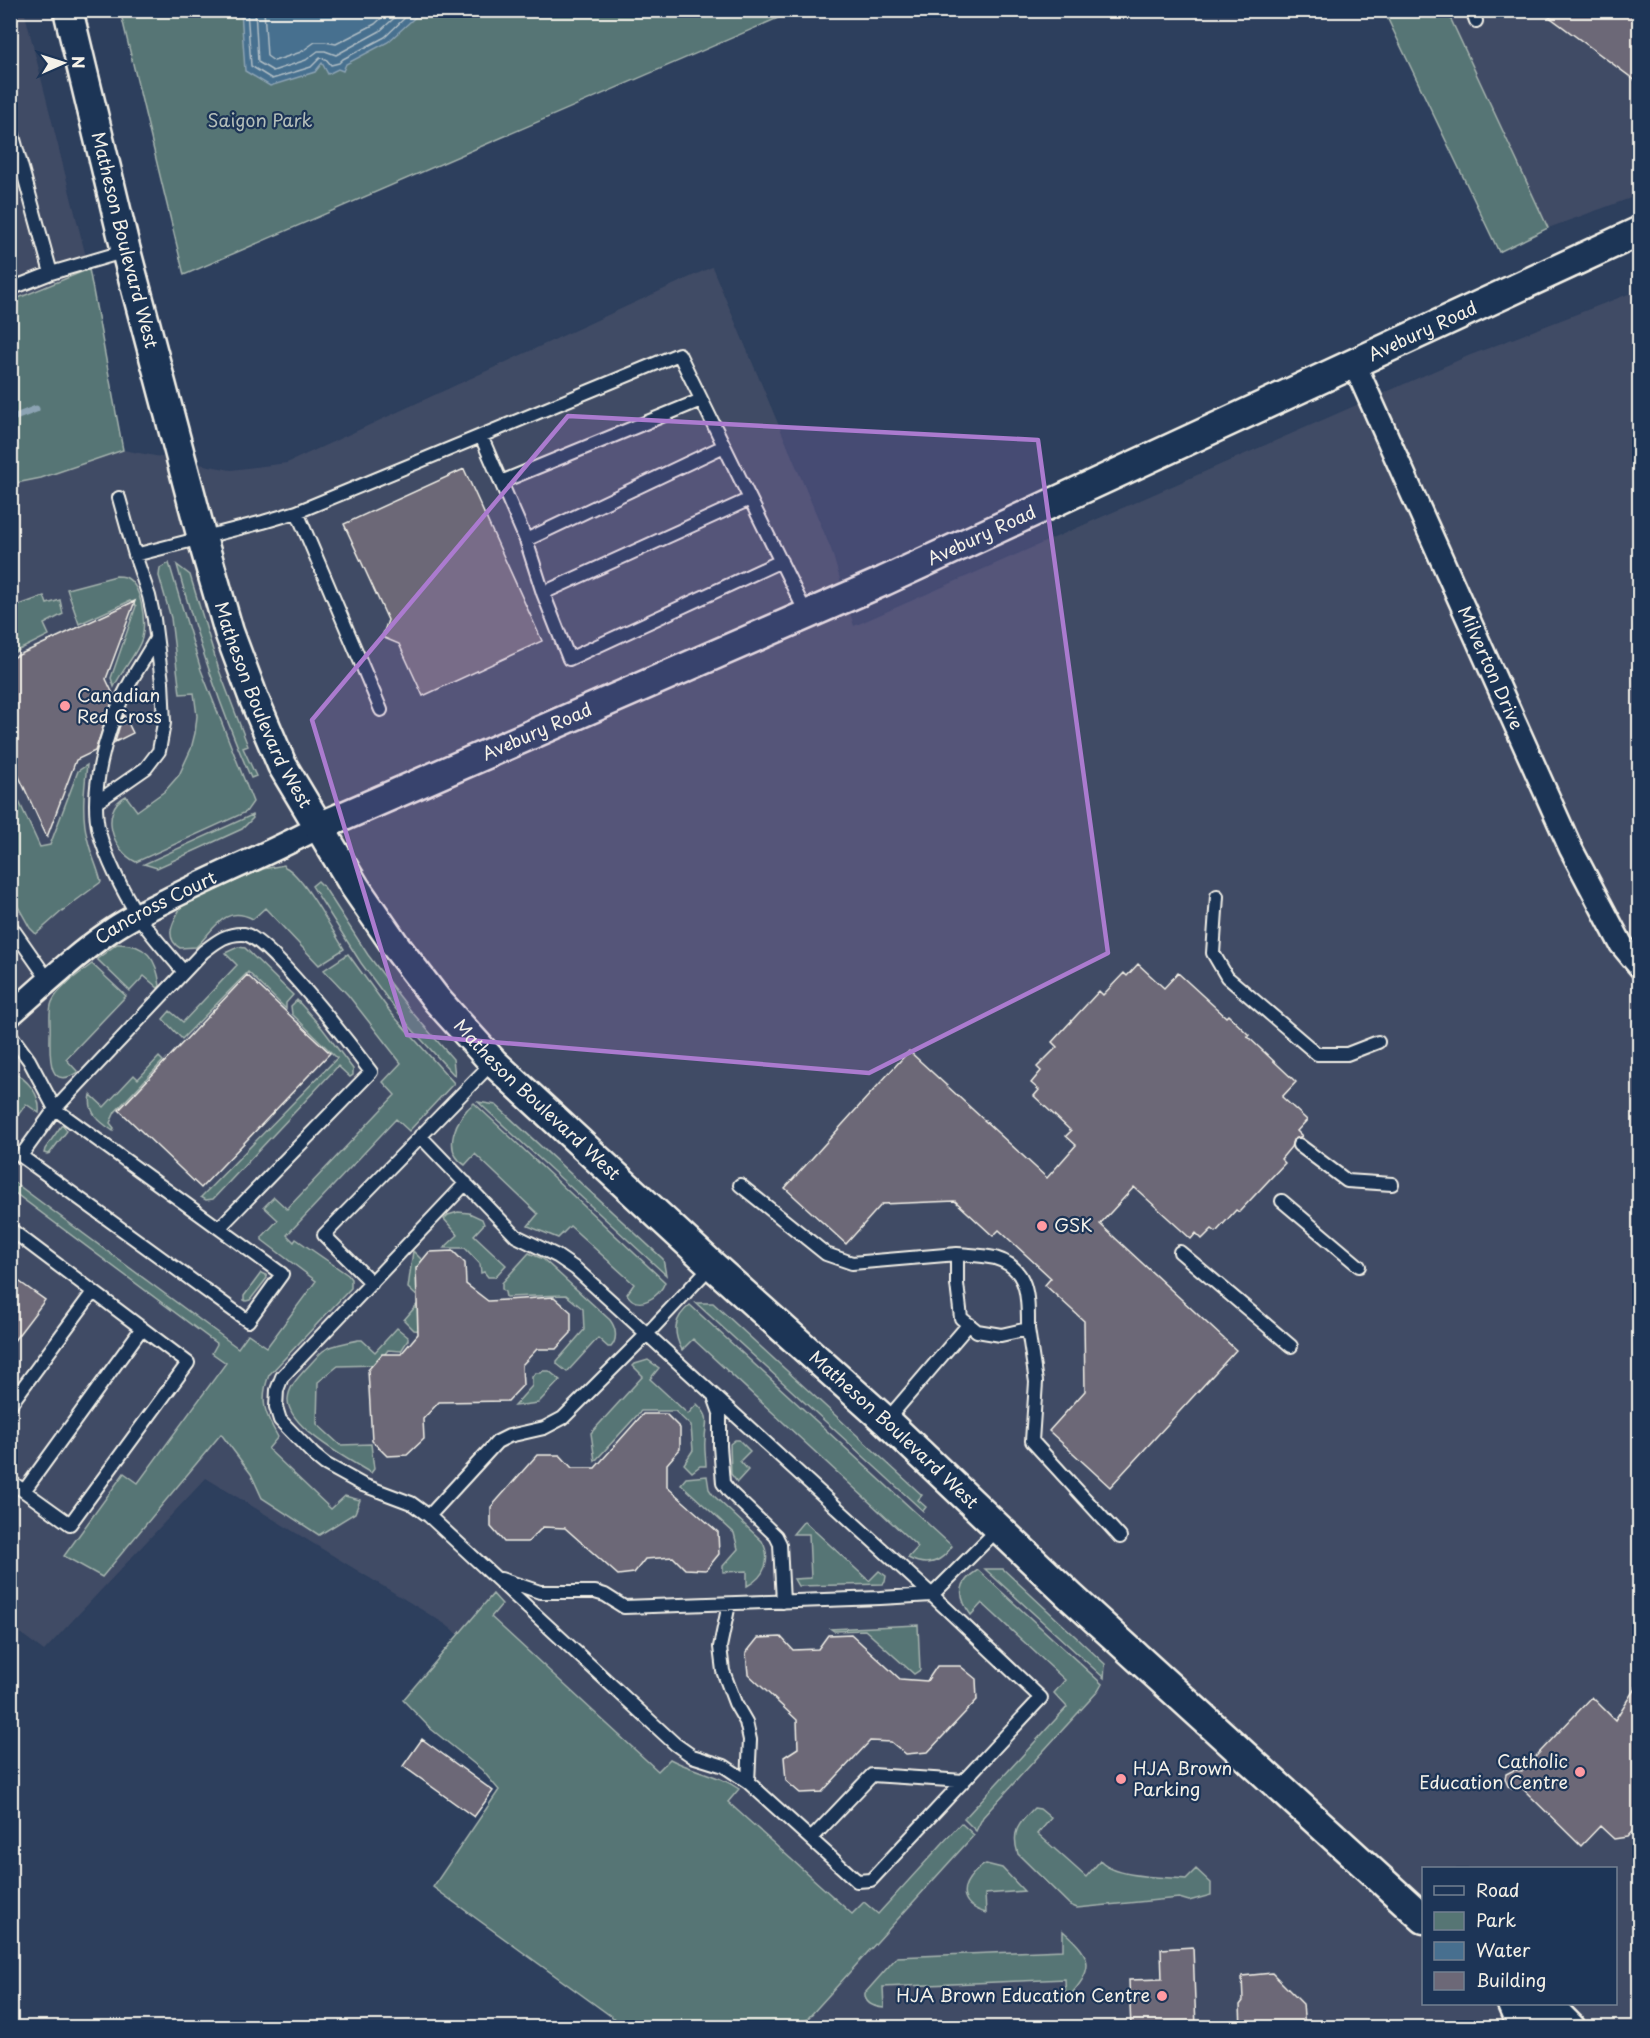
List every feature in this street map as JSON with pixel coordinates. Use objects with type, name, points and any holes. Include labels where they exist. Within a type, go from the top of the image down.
[{"type":"street","name":"Matheson Boulevard West","points":[[68,10],[126,251],[229,632],[282,765],[355,887],[395,945],[437,1000],[493,1062],[886,1421],[998,1529],[1422,1917]]},
{"type":"street","name":"Avebury Road","points":[[319,827],[884,581],[1640,231]]},
{"type":"street","name":"Milverton Drive","points":[[1354,363],[1556,818],[1621,944],[1640,967]]},
{"type":"street","name":"Cancross Court","points":[[10,1015],[109,932],[198,884],[282,847],[319,827]]},
{"type":"street","points":[[1512,2005],[1522,2028]]},
{"type":"street","points":[[1531,2005],[1559,2016],[1571,2028]]},
{"type":"lane","points":[[10,124],[51,273]]},
{"type":"lane","points":[[10,289],[51,273],[126,251]]},
{"type":"lane","points":[[135,555],[297,512],[679,354],[807,615]]},
{"type":"lane","points":[[501,482],[701,400]]},
{"type":"lane","points":[[481,436],[526,540],[569,659],[781,561]]},
{"type":"lane","points":[[526,540],[724,446]]},
{"type":"lane","points":[[97,802],[146,768],[159,751],[164,723],[162,682],[149,596],[119,498]]},
{"type":"lane","points":[[543,592],[750,499]]},
{"type":"lane","points":[[297,512],[381,710]]},
{"type":"lane","points":[[156,639],[124,693],[111,727],[102,759],[97,802],[99,831],[111,865],[138,915],[183,971]]},
{"type":"lane","points":[[1217,896],[1213,953],[1227,978],[1317,1054],[1347,1054],[1378,1042]]},
{"type":"lane","points":[[10,925],[49,981]]},
{"type":"lane","points":[[10,1034],[29,1060],[55,1109],[282,1274],[248,1321],[21,1156],[55,1109],[203,952],[224,936],[246,934],[260,942],[343,1034],[371,1072],[219,1228]]},
{"type":"lane","points":[[372,1283],[324,1235],[493,1062]]},
{"type":"lane","points":[[420,1136],[466,1182],[516,1236],[557,1256],[576,1269],[1041,1698],[871,1880],[857,1881],[748,1782],[724,1766],[692,1756],[675,1744],[429,1516],[411,1503],[363,1485],[326,1464],[280,1420],[276,1407],[277,1390],[282,1377],[466,1182]]},
{"type":"lane","points":[[1299,1144],[1347,1181],[1392,1184]]},
{"type":"lane","points":[[740,1185],[826,1254],[852,1263],[957,1254],[996,1258],[1018,1271],[1028,1294],[1028,1329],[1036,1382],[1032,1442],[1120,1537]]},
{"type":"lane","points":[[1282,1201],[1359,1266]]},
{"type":"lane","points":[[10,1229],[188,1363],[70,1524],[10,1481]]},
{"type":"lane","points":[[1180,1252],[1291,1346]]},
{"type":"lane","points":[[957,1254],[957,1284],[961,1318],[978,1331],[1001,1335],[1028,1329]]},
{"type":"lane","points":[[429,1516],[496,1442],[509,1436],[544,1428],[563,1418],[648,1334],[712,1264]]},
{"type":"lane","points":[[10,1405],[93,1292]]},
{"type":"lane","points":[[886,1421],[969,1324]]},
{"type":"lane","points":[[24,1491],[142,1328]]},
{"type":"lane","points":[[714,1395],[720,1413],[723,1483],[776,1536],[780,1544],[783,1602]]},
{"type":"lane","points":[[497,1578],[540,1592],[595,1592],[624,1607],[932,1595],[998,1529]]},
{"type":"lane","points":[[729,1604],[720,1647],[723,1671],[735,1703],[746,1722],[750,1740],[748,1782]]},
{"type":"lane","points":[[810,1839],[872,1775],[964,1781]]},
{"type":"highlighted area","points":[[568,416],[1038,440],[1108,953],[869,1073],[407,1035],[312,720]]},
{"type":"shaded area","points":[[24,10],[89,269],[11,301],[10,11]]},
{"type":"shaded area","points":[[1447,11],[1639,11],[1639,195],[1548,228]]},
{"type":"shaded area","points":[[712,267],[831,549],[854,626],[1468,356],[1639,290],[1639,2027],[733,2027],[833,1923],[445,1624],[206,1478],[44,1651],[11,1626],[11,484],[41,478],[123,450],[231,470],[287,463]]},
{"type":"green space","name":"Saigon Park","points":[[120,10],[794,11],[184,275]]},
{"type":"green space","points":[[1384,11],[1447,11],[1548,228],[1499,252]]},
{"type":"green space","points":[[89,269],[123,450],[41,478],[11,484],[11,301]]},
{"type":"green space","points":[[169,563],[201,670],[253,802],[246,812],[136,862],[128,857],[115,840],[111,820],[113,811],[118,802],[126,796],[137,811],[165,791],[179,775],[191,749],[197,716],[194,693],[180,694],[171,618],[159,576],[160,568]]},
{"type":"green space","points":[[177,565],[190,575],[219,670],[248,746],[243,748],[256,776],[251,778],[210,673]]},
{"type":"green space","points":[[116,576],[125,577],[131,581],[139,595],[143,631],[140,644],[114,687],[111,678],[136,606],[130,601],[79,624],[67,589]]},
{"type":"green space","points":[[44,596],[47,604],[60,600],[63,614],[44,624],[49,635],[11,654],[11,608]]},
{"type":"green space","points":[[87,765],[84,822],[101,882],[36,934],[30,928],[11,894],[11,784],[40,847],[50,845],[78,771]]},
{"type":"green space","points":[[252,815],[253,818],[242,829],[157,868],[144,864]]},
{"type":"green space","points":[[284,865],[308,891],[344,949],[319,965],[265,908],[253,919],[243,915],[227,917],[220,921],[196,947],[180,948],[175,944],[171,933],[182,905],[263,869]]},
{"type":"green space","points":[[318,881],[368,955],[411,1011],[453,1059],[455,1076],[410,1027],[361,963],[312,886]]},
{"type":"green space","points":[[117,944],[136,946],[148,954],[156,968],[160,986],[158,988],[144,976],[130,991],[97,959]]},
{"type":"green space","points":[[238,947],[245,948],[293,995],[286,1003],[286,1009],[248,972],[182,1039],[163,1019],[170,1011],[183,1022],[237,965],[225,953]]},
{"type":"green space","points":[[348,954],[391,1013],[454,1083],[409,1131],[396,1119],[287,1235],[294,1242],[296,1239],[348,1275],[351,1279],[351,1288],[269,1375],[264,1392],[265,1407],[278,1437],[268,1449],[331,1509],[345,1496],[360,1500],[355,1513],[319,1535],[262,1498],[251,1474],[221,1434],[102,1577],[64,1556],[124,1473],[138,1483],[226,1363],[212,1353],[217,1344],[11,1190],[11,1180],[238,1348],[248,1334],[267,1347],[316,1281],[262,1240],[262,1237],[278,1220],[264,1207],[274,1197],[287,1209],[395,1095],[383,1082],[401,1063],[348,995],[324,970]]},
{"type":"green space","points":[[92,964],[126,996],[66,1059],[78,1072],[68,1077],[61,1077],[52,1068],[50,1052],[52,1002],[64,986]]},
{"type":"green space","points":[[297,1000],[353,1069],[353,1075],[350,1077],[338,1066],[213,1199],[206,1200],[201,1197],[337,1058],[292,1014],[291,1006]]},
{"type":"green space","points":[[159,1057],[163,1061],[115,1112],[110,1123],[114,1128],[113,1131],[93,1112],[91,1095],[104,1107],[134,1075],[138,1079]]},
{"type":"green space","points":[[11,1071],[32,1088],[38,1100],[39,1113],[26,1104],[11,1125]]},
{"type":"green space","points":[[478,1102],[496,1105],[663,1259],[666,1275]]},
{"type":"green space","points":[[474,1103],[665,1282],[658,1293],[642,1302],[631,1299],[627,1294],[634,1284],[570,1226],[558,1238],[528,1226],[538,1214],[475,1154],[465,1165],[458,1159],[454,1151],[454,1134],[462,1116]]},
{"type":"green space","points":[[63,1125],[67,1131],[50,1153],[44,1153],[45,1149]]},
{"type":"green space","points":[[458,1212],[469,1213],[482,1219],[484,1224],[474,1235],[506,1265],[495,1277],[488,1277],[484,1272],[481,1273],[480,1264],[465,1248],[444,1248],[458,1235],[444,1219]]},
{"type":"green space","points":[[413,1251],[425,1263],[423,1331],[414,1330],[404,1320],[421,1300],[408,1288]]},
{"type":"green space","points":[[529,1253],[543,1259],[614,1326],[615,1341],[611,1347],[598,1338],[567,1372],[557,1364],[557,1361],[584,1330],[583,1309],[566,1295],[506,1297],[502,1289],[502,1283]]},
{"type":"green space","points":[[261,1273],[267,1278],[250,1300],[244,1300],[244,1296]]},
{"type":"green space","points":[[696,1303],[713,1303],[922,1495],[918,1500],[926,1507],[923,1511]]},
{"type":"green space","points":[[690,1305],[952,1546],[948,1552],[938,1560],[927,1563],[908,1558],[918,1547],[693,1339],[682,1350],[677,1337],[676,1325]]},
{"type":"green space","points":[[397,1328],[408,1337],[401,1351],[388,1350],[376,1365],[338,1366],[318,1382],[317,1424],[340,1445],[371,1444],[374,1469],[371,1473],[321,1442],[308,1431],[297,1421],[290,1410],[288,1399],[299,1377],[323,1351],[340,1344],[362,1340],[375,1352]]},
{"type":"green space","points":[[648,1360],[659,1368],[650,1379],[688,1414],[697,1404],[705,1413],[707,1421],[706,1466],[700,1466],[692,1472],[684,1464],[693,1450],[691,1426],[675,1411],[641,1411],[595,1461],[591,1433],[643,1376],[633,1366]]},
{"type":"green space","points":[[549,1371],[560,1380],[538,1403],[514,1406],[532,1386],[532,1377],[535,1373]]},
{"type":"green space","points":[[739,1440],[750,1451],[740,1461],[748,1470],[737,1482],[731,1474],[730,1444]]},
{"type":"green space","points":[[707,1476],[709,1489],[713,1495],[762,1541],[765,1548],[765,1567],[758,1578],[747,1586],[747,1571],[723,1572],[723,1566],[738,1549],[734,1533],[681,1484],[686,1478]]},
{"type":"green space","points":[[804,1521],[869,1581],[879,1571],[886,1576],[885,1582],[883,1584],[798,1586],[794,1579],[811,1578],[809,1534],[793,1534]]},
{"type":"green space","points":[[985,1569],[1003,1569],[1105,1664],[1104,1678]]},
{"type":"green space","points":[[978,1570],[1102,1684],[983,1817],[976,1831],[964,1819],[1067,1707],[1054,1693],[1065,1680],[982,1603],[971,1615],[966,1608],[962,1596],[963,1585],[966,1579]]},
{"type":"green space","points":[[493,1594],[502,1604],[491,1617],[658,1771],[670,1759],[739,1789],[728,1802],[852,1914],[864,1902],[878,1914],[961,1823],[974,1835],[800,2027],[626,2027],[433,1887],[499,1790],[482,1770],[431,1729],[403,1700]]},
{"type":"green space","points":[[918,1625],[920,1670],[914,1674],[865,1630],[834,1631],[831,1629]]},
{"type":"green space","points":[[1034,1808],[1040,1809],[1051,1818],[1038,1834],[1086,1877],[1100,1861],[1117,1871],[1153,1877],[1186,1879],[1196,1869],[1211,1883],[1211,1895],[1189,1901],[1179,1898],[1077,1908],[1070,1905],[1018,1854],[1015,1840],[1017,1829]]},
{"type":"green space","points":[[986,1864],[1002,1868],[1024,1891],[985,1894],[986,1913],[972,1906],[964,1892],[969,1880],[978,1869]]},
{"type":"green space","points":[[1063,1931],[1081,1949],[1087,1964],[1082,1980],[1066,2000],[1065,1979],[883,1987],[884,2008],[877,2007],[866,2000],[865,1993],[897,1957],[1063,1950]]},
{"type":"water","points":[[241,11],[422,11],[388,42],[346,64],[343,71],[338,69],[328,74],[322,63],[315,72],[270,86],[245,71]]},
{"type":"building","points":[[1540,10],[1640,10],[1640,84]]},
{"type":"building","points":[[464,469],[542,641],[423,696],[399,644],[382,637],[388,620],[344,524]]},
{"type":"building","name":"Canadian Red Cross","points":[[135,601],[106,679],[114,696],[95,751],[76,760],[47,837],[10,757],[10,659]]},
{"type":"building","points":[[124,715],[133,733],[115,742],[119,728]]},
{"type":"building","name":"GSK","points":[[1138,964],[1164,988],[1178,973],[1226,1017],[1228,1015],[1296,1082],[1282,1097],[1307,1120],[1297,1131],[1302,1136],[1293,1140],[1291,1147],[1281,1159],[1285,1163],[1239,1212],[1236,1210],[1216,1232],[1212,1229],[1202,1239],[1196,1233],[1191,1239],[1134,1187],[1100,1224],[1236,1350],[1110,1487],[1049,1431],[1085,1391],[1084,1321],[1045,1285],[1051,1278],[999,1230],[993,1236],[955,1201],[882,1204],[846,1244],[785,1188],[909,1051],[1047,1178],[1076,1145],[1066,1136],[1071,1131],[1034,1096],[1039,1090],[1031,1083],[1041,1071],[1037,1067],[1057,1047],[1052,1042],[1099,991],[1103,995],[1124,973],[1127,976]]},
{"type":"building","points":[[247,975],[330,1053],[201,1188],[119,1110]]},
{"type":"building","points":[[453,1251],[465,1263],[466,1284],[488,1301],[554,1297],[571,1312],[571,1333],[556,1349],[537,1349],[522,1365],[523,1385],[508,1401],[439,1402],[423,1419],[424,1439],[407,1455],[387,1456],[372,1441],[368,1370],[382,1354],[401,1354],[418,1334],[416,1268],[429,1252]]},
{"type":"building","points":[[10,1275],[45,1300],[10,1346]]},
{"type":"building","points":[[643,1414],[666,1414],[680,1428],[680,1449],[667,1464],[667,1487],[718,1532],[719,1554],[706,1570],[685,1569],[673,1557],[645,1559],[634,1573],[618,1575],[565,1528],[543,1527],[528,1542],[504,1542],[491,1527],[491,1507],[537,1455],[560,1455],[572,1468],[595,1468]]},
{"type":"building","points":[[851,1634],[900,1679],[927,1681],[937,1666],[960,1666],[976,1679],[977,1700],[928,1752],[906,1754],[891,1742],[870,1741],[822,1792],[800,1793],[786,1781],[784,1757],[798,1748],[797,1720],[748,1674],[746,1653],[758,1638],[781,1637],[793,1650],[818,1649],[828,1635]]},
{"type":"building","name":"Catholic Education Centre","points":[[1640,1680],[1640,1823],[1627,1837],[1614,1839],[1600,1826],[1581,1846],[1521,1787],[1512,1789],[1508,1786],[1505,1779],[1506,1774],[1514,1770],[1522,1771],[1592,1697],[1615,1720]]},
{"type":"building","points":[[422,1739],[493,1791],[474,1817],[403,1766]]},
{"type":"building","name":"HJA Brown Education Centre","points":[[1193,1947],[1196,2028],[1131,2028],[1129,1980],[1162,1979],[1161,1949]]},
{"type":"building","points":[[1272,1973],[1303,2004],[1305,2028],[1241,2028],[1242,1976]]},
{"type":"waterway","points":[[10,419],[36,409]]},
{"type":"place","name":"Canadian Red Cross","points":[[65,706]]},
{"type":"place","name":"GSK","points":[[1042,1226]]},
{"type":"place","name":"Catholic Education Centre","points":[[1580,1772]]},
{"type":"place","name":"HJA Brown Parking","points":[[1121,1779]]},
{"type":"place","name":"HJA Brown Education Centre","points":[[1162,1996]]}]
